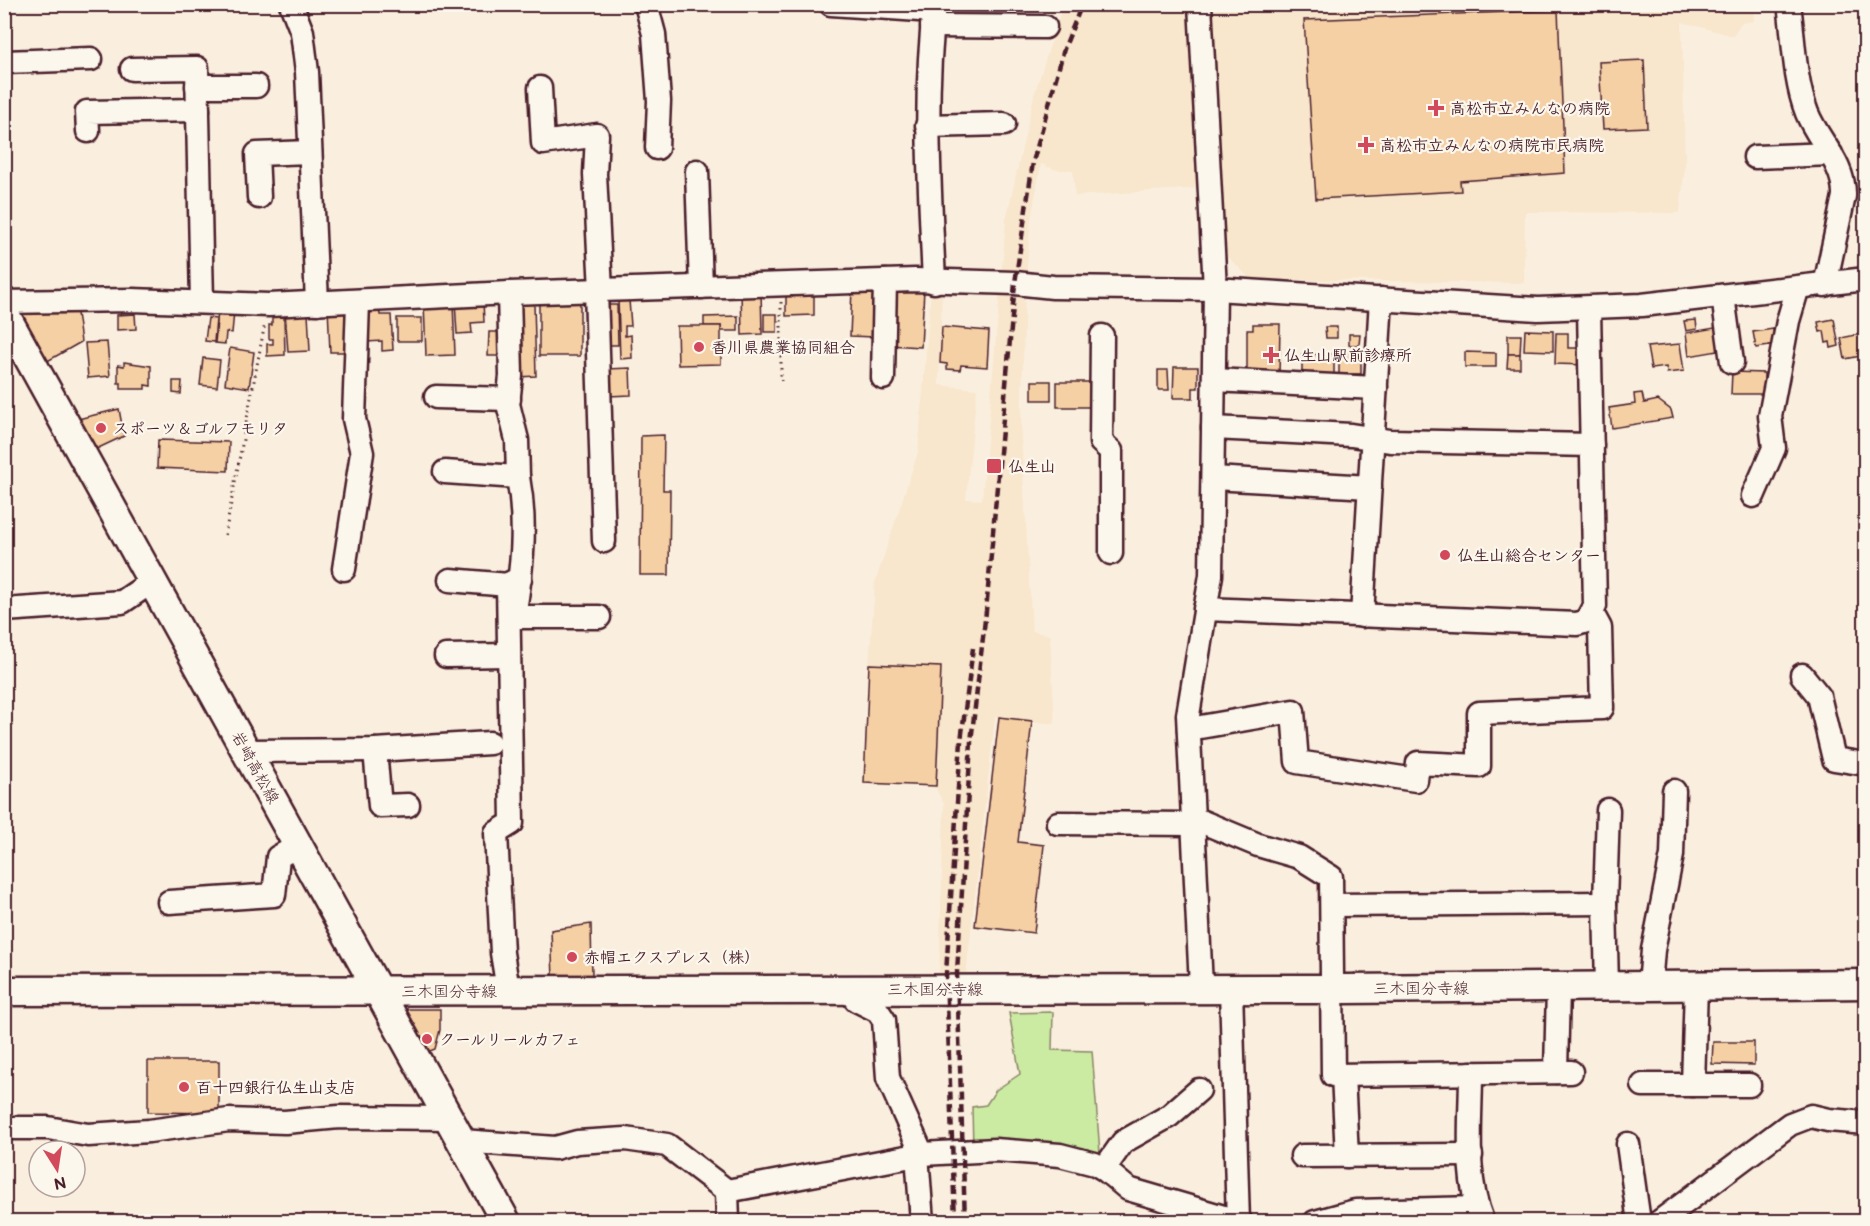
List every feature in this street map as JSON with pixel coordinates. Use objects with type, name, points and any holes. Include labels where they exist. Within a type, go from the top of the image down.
[{"type":"main road","name":"岩崎高松線","points":[[4,313],[506,1221]]},
{"type":"main road","name":"三木国分寺線","points":[[4,991],[849,990],[1201,987],[1332,989],[1866,984]]},
{"type":"street","points":[[291,4],[302,32],[308,72],[317,303]]},
{"type":"street","points":[[646,4],[654,34],[659,100],[657,148]]},
{"type":"street","points":[[831,4],[908,7],[933,14],[1045,27]]},
{"type":"street","points":[[1200,4],[1215,289],[1211,575],[1188,715],[1201,987]]},
{"type":"street","points":[[1789,4],[1799,83],[1808,114],[1831,154],[1844,184],[1844,196],[1825,285]]},
{"type":"street","points":[[933,14],[927,126],[934,282]]},
{"type":"street","points":[[4,62],[91,59]]},
{"type":"street","points":[[132,69],[197,68],[202,302]]},
{"type":"street","points":[[197,86],[255,86]]},
{"type":"street","points":[[540,88],[543,143],[597,135],[604,541]]},
{"type":"street","points":[[88,131],[87,112],[198,110]]},
{"type":"street","points":[[927,126],[1004,124]]},
{"type":"street","points":[[259,197],[257,154],[310,152]]},
{"type":"street","points":[[1755,157],[1831,154]]},
{"type":"street","points":[[697,171],[701,287]]},
{"type":"street","points":[[4,302],[132,300],[317,303],[510,293],[885,281],[1015,283],[1074,288],[1215,289],[1538,309],[1589,309],[1866,279]]},
{"type":"street","points":[[883,378],[885,281]]},
{"type":"street","points":[[1753,496],[1774,448],[1770,416],[1788,321],[1798,287]]},
{"type":"street","points":[[508,990],[502,953],[496,833],[512,823],[508,655],[514,581],[525,539],[517,440],[509,399],[510,293]]},
{"type":"street","points":[[1723,296],[1732,362]]},
{"type":"street","points":[[1362,615],[1381,299]]},
{"type":"street","points":[[344,568],[362,453],[354,419],[358,302]]},
{"type":"street","points":[[1205,609],[1577,624],[1587,621],[1593,615],[1595,606],[1589,309]]},
{"type":"street","points":[[1102,336],[1101,442],[1111,451],[1111,553]]},
{"type":"street","points":[[1214,380],[1376,388]]},
{"type":"street","points":[[436,397],[509,399]]},
{"type":"street","points":[[1214,428],[1390,441],[1592,445]]},
{"type":"street","points":[[445,472],[519,477]]},
{"type":"street","points":[[1213,478],[1370,487]]},
{"type":"street","points":[[450,580],[514,581]]},
{"type":"street","points":[[4,610],[122,602],[153,581]]},
{"type":"street","points":[[514,581],[514,617],[599,617]]},
{"type":"street","points":[[1189,729],[1293,711],[1297,762],[1416,780],[1418,763],[1479,766],[1479,713],[1602,708],[1600,628],[1593,615]]},
{"type":"street","points":[[446,656],[508,655]]},
{"type":"street","points":[[1802,675],[1819,696],[1834,759],[1866,764]]},
{"type":"street","points":[[247,751],[375,750],[490,743]]},
{"type":"street","points":[[375,750],[380,806],[408,805]]},
{"type":"street","points":[[1650,986],[1653,950],[1672,855],[1674,790]]},
{"type":"street","points":[[1606,987],[1605,903],[1608,810]]},
{"type":"street","points":[[1058,823],[1193,821],[1258,845],[1299,857],[1331,877],[1333,1075],[1563,1072],[1558,987]]},
{"type":"street","points":[[169,902],[274,895],[278,857],[299,845]]},
{"type":"street","points":[[1333,905],[1605,903]]},
{"type":"street","points":[[1693,1085],[1696,986]]},
{"type":"street","points":[[4,1128],[48,1128],[88,1135],[149,1131],[229,1120],[285,1122],[339,1117],[456,1130],[555,1148],[577,1142],[625,1139],[667,1145],[727,1191],[919,1154],[995,1150],[1049,1154],[1104,1168],[1128,1190],[1239,1221],[1231,989]]},
{"type":"street","points":[[849,990],[856,1000],[878,1011],[884,1020],[888,1077],[919,1154],[922,1221]]},
{"type":"street","points":[[1315,1221],[1355,1211],[1394,1216],[1479,1215],[1471,1155],[1471,1073]]},
{"type":"street","points":[[1343,1075],[1347,1156]]},
{"type":"street","points":[[1643,1085],[1749,1085]]},
{"type":"street","points":[[1104,1168],[1123,1142],[1169,1116],[1199,1090]]},
{"type":"street","points":[[1659,1221],[1790,1124],[1811,1116],[1828,1120],[1866,1123]]},
{"type":"street","points":[[1628,1144],[1639,1221]]},
{"type":"street","points":[[1302,1156],[1471,1155]]},
{"type":"street","points":[[727,1191],[728,1221]]},
{"type":"path","points":[[781,285],[781,381]]},
{"type":"path","points":[[225,535],[265,321]]},
{"type":"shaded area","name":"高松市立みんなの病院市民病院","points":[[1063,5],[1753,5],[1754,21],[1741,23],[1733,36],[1682,22],[1685,164],[1680,213],[1525,212],[1524,283],[1251,279],[1220,250],[1217,187],[1075,196],[1073,170],[1056,170],[1041,164],[1031,220],[1025,288],[1021,434],[1032,631],[1050,635],[1055,724],[995,717],[966,975],[939,975],[944,804],[869,664],[875,583],[918,452],[931,290],[942,291],[939,385],[977,389],[966,499],[982,500],[1006,220],[1034,95]]},
{"type":"green space","points":[[1053,1012],[1052,1050],[1092,1051],[1100,1153],[1094,1161],[973,1149],[972,1107],[986,1105],[996,1090],[1020,1074],[1009,1013]]},
{"type":"building","points":[[1558,10],[1565,173],[1460,181],[1461,191],[1316,199],[1304,20]]},
{"type":"building","points":[[1644,60],[1647,127],[1603,129],[1599,62]]},
{"type":"building","points":[[892,287],[924,289],[921,347],[889,345]]},
{"type":"building","points":[[814,289],[814,315],[786,316],[786,290]]},
{"type":"building","points":[[852,289],[878,290],[875,337],[850,336]]},
{"type":"building","points":[[741,290],[761,290],[762,334],[742,335]]},
{"type":"building","points":[[539,300],[580,300],[580,356],[539,356]]},
{"type":"building","points":[[618,300],[629,300],[631,326],[625,326],[625,336],[631,335],[632,358],[620,359]]},
{"type":"building","points":[[483,301],[484,322],[471,323],[472,333],[457,334],[455,302]]},
{"type":"building","points":[[453,302],[455,355],[426,356],[424,303]]},
{"type":"building","points":[[516,304],[534,304],[536,376],[518,377]]},
{"type":"building","points":[[606,305],[617,305],[618,345],[607,345]]},
{"type":"building","points":[[76,306],[81,342],[44,363],[19,317],[24,308]]},
{"type":"building","points":[[328,307],[347,307],[349,352],[330,352]]},
{"type":"building","points":[[379,307],[380,315],[391,315],[393,350],[382,351],[382,341],[367,342],[365,308]]},
{"type":"building","points":[[218,311],[234,312],[232,333],[226,332],[225,344],[215,343]]},
{"type":"building","points":[[285,311],[308,313],[310,351],[288,352]]},
{"type":"building","points":[[135,314],[136,329],[117,330],[117,315]]},
{"type":"building","points":[[764,314],[777,314],[777,332],[764,332]]},
{"type":"building","points":[[738,316],[738,331],[721,331],[721,326],[704,326],[704,317]]},
{"type":"building","points":[[272,317],[284,317],[285,355],[267,356],[267,344],[273,344],[273,339],[269,339],[269,325],[272,325]]},
{"type":"building","points":[[208,318],[216,319],[214,342],[205,341]]},
{"type":"building","points":[[397,318],[422,318],[422,341],[397,341]]},
{"type":"building","points":[[1834,319],[1839,346],[1831,348],[1830,342],[1826,343],[1824,331],[1820,332],[1818,322]]},
{"type":"building","points":[[1696,320],[1697,329],[1686,331],[1684,321]]},
{"type":"building","points":[[1253,324],[1280,324],[1279,377],[1247,377],[1247,330],[1253,330]]},
{"type":"building","name":"香川県農業協同組合","points":[[677,326],[721,326],[721,364],[678,365]]},
{"type":"building","points":[[942,327],[989,331],[987,367],[961,365],[960,370],[947,369],[947,364],[940,363]]},
{"type":"building","points":[[1325,327],[1337,327],[1337,338],[1326,338]]},
{"type":"building","points":[[1720,327],[1724,350],[1689,356],[1686,333]]},
{"type":"building","points":[[1773,329],[1776,345],[1756,348],[1753,332]]},
{"type":"building","points":[[1525,330],[1553,331],[1553,351],[1524,350]]},
{"type":"building","points":[[489,332],[506,332],[505,356],[488,356]]},
{"type":"building","points":[[1556,333],[1568,333],[1568,348],[1586,348],[1586,365],[1555,364]]},
{"type":"building","points":[[1866,333],[1866,355],[1845,359],[1841,338]]},
{"type":"building","points":[[1349,334],[1360,334],[1359,345],[1349,345]]},
{"type":"building","points":[[1508,335],[1521,335],[1520,354],[1508,354]]},
{"type":"building","points":[[107,342],[110,376],[88,378],[85,343]]},
{"type":"building","points":[[1680,344],[1684,371],[1667,373],[1666,367],[1651,369],[1647,347]]},
{"type":"building","points":[[230,348],[254,352],[249,388],[225,384]]},
{"type":"building","points":[[1339,351],[1361,351],[1361,374],[1339,374]]},
{"type":"building","points":[[1465,352],[1496,353],[1496,367],[1465,367]]},
{"type":"building","points":[[1302,354],[1334,354],[1334,377],[1302,377]]},
{"type":"building","points":[[1508,354],[1520,354],[1520,368],[1507,368]]},
{"type":"building","points":[[203,358],[220,360],[217,387],[200,385]]},
{"type":"building","points":[[124,362],[151,366],[151,386],[145,385],[145,389],[121,389],[121,383],[118,383],[118,365],[124,366]]},
{"type":"building","points":[[1174,367],[1198,367],[1198,388],[1193,388],[1193,398],[1173,398]]},
{"type":"building","points":[[630,368],[631,395],[608,396],[607,369]]},
{"type":"building","points":[[1158,370],[1168,370],[1169,390],[1158,390]]},
{"type":"building","points":[[1732,372],[1764,373],[1764,394],[1731,394]]},
{"type":"building","points":[[173,381],[182,381],[181,394],[173,393]]},
{"type":"building","points":[[1032,381],[1051,381],[1051,400],[1032,400]]},
{"type":"building","points":[[1057,382],[1093,382],[1093,407],[1057,407]]},
{"type":"building","points":[[1642,393],[1644,403],[1658,400],[1671,410],[1673,418],[1612,428],[1609,408],[1635,404],[1634,394]]},
{"type":"building","name":"スポーツ＆ゴルフモリタ","points":[[119,409],[124,436],[92,451],[74,420]]},
{"type":"building","points":[[664,435],[663,490],[670,490],[669,575],[640,575],[641,436]]},
{"type":"building","points":[[158,440],[229,442],[228,471],[157,468]]},
{"type":"building","points":[[869,664],[941,667],[936,786],[864,783]]},
{"type":"building","points":[[999,717],[1032,721],[1018,842],[1044,845],[1034,933],[975,926]]},
{"type":"building","name":"赤帽エクスプレス（株）","points":[[591,924],[592,976],[553,978],[551,930]]},
{"type":"building","name":"クールリールカフェ","points":[[400,1009],[440,1009],[440,1030],[435,1049],[425,1053]]},
{"type":"building","points":[[1713,1042],[1754,1042],[1754,1065],[1712,1064]]},
{"type":"building","name":"百十四銀行仏生山支店","points":[[148,1061],[219,1061],[219,1113],[148,1112]]},
{"type":"railway","points":[[965,1222],[957,973],[971,742],[986,611],[1015,283],[1033,162],[1064,49],[1082,4]]},
{"type":"railway","points":[[955,1222],[946,974],[961,741],[973,648]]},
{"type":"place","name":"高松市立みんなの病院","points":[[1436,108]]},
{"type":"place","name":"高松市立みんなの病院市民病院","points":[[1366,145]]},
{"type":"place","name":"香川県農業協同組合","points":[[699,347]]},
{"type":"place","name":"仏生山駅前診療所","points":[[1271,355]]},
{"type":"place","name":"スポーツ＆ゴルフモリタ","points":[[101,428]]},
{"type":"place","name":"仏生山","points":[[994,466]]},
{"type":"place","name":"仏生山総合センター","points":[[1445,555]]},
{"type":"place","name":"赤帽エクスプレス（株）","points":[[572,957]]},
{"type":"place","name":"クールリールカフェ","points":[[427,1039]]},
{"type":"place","name":"百十四銀行仏生山支店","points":[[184,1087]]}]
